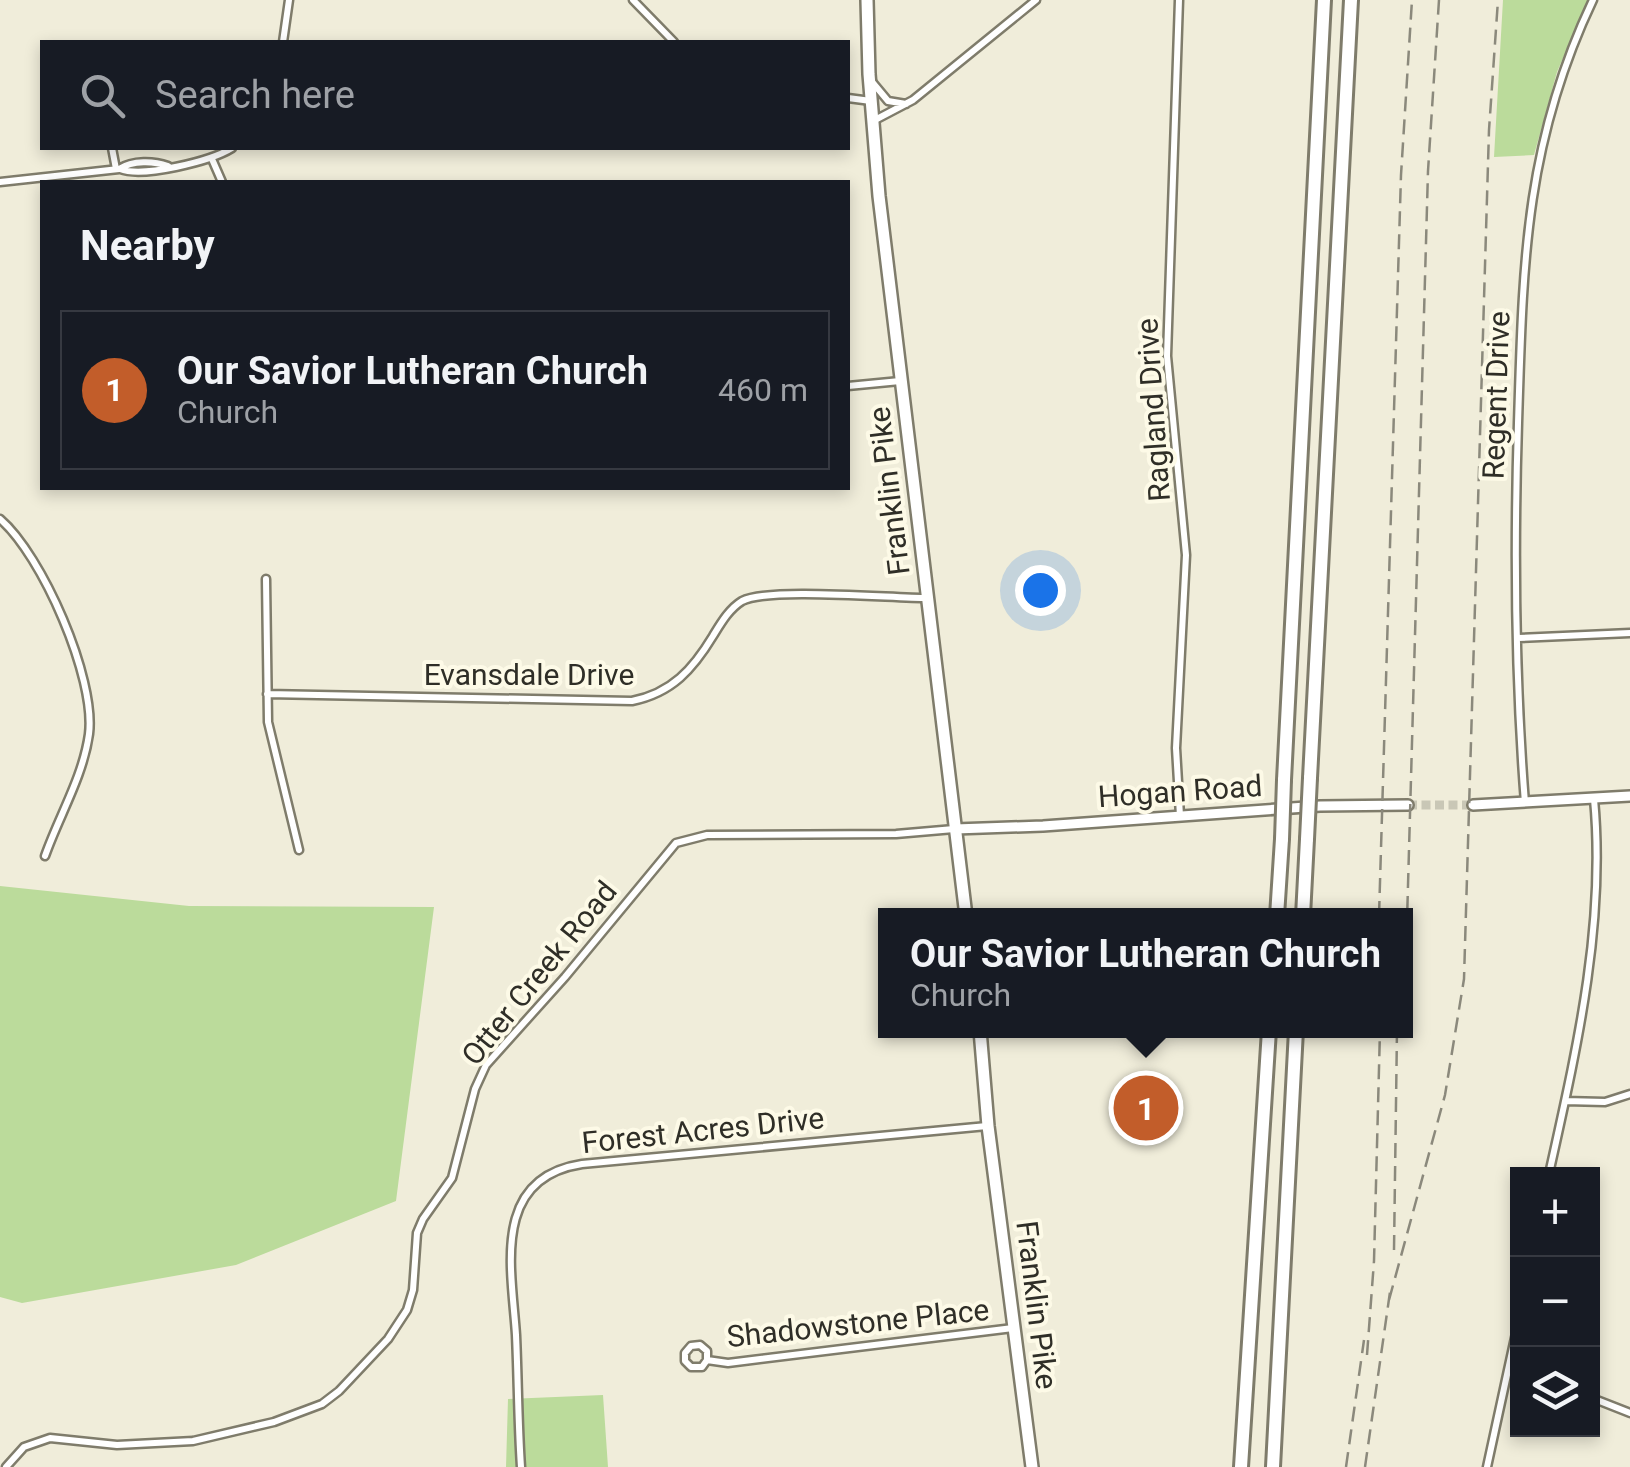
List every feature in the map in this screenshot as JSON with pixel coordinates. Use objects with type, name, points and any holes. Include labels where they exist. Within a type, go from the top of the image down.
[{"type":"highway","points":[[1278,908],[1324,0]]},
{"type":"highway","points":[[1303,908],[1351,0]]},
{"type":"highway","points":[[1241,1467],[1268,1038]]},
{"type":"highway","points":[[1274,1467],[1296,1038]]},
{"type":"main road","name":"Franklin Pike","points":[[868,0],[872,121],[965,908]]},
{"type":"main road","name":"Franklin Pike","points":[[981,1038],[988,1126],[1032,1467]]},
{"type":"street","points":[[283,40],[289,0]]},
{"type":"street","points":[[633,0],[672,40]]},
{"type":"street","points":[[872,121],[908,104],[1036,0]]},
{"type":"street","name":"Ragland Drive","points":[[1178,0],[1167,356],[1186,555],[1176,748],[1180,816]]},
{"type":"street","name":"Regent Drive","points":[[1525,803],[1516,483],[1529,208],[1550,112],[1592,0]]},
{"type":"street","points":[[869,74],[881,96],[892,103],[908,104]]},
{"type":"street","points":[[850,98],[871,101]]},
{"type":"street","points":[[113,150],[118,169]]},
{"type":"street","points":[[0,182],[118,169],[127,164],[158,162],[168,166],[212,158],[228,150]]},
{"type":"street","points":[[212,158],[221,180]]},
{"type":"street","points":[[850,386],[900,381]]},
{"type":"street","points":[[0,519],[22,543],[54,605],[79,662],[87,692],[89,730],[84,755],[46,856]]},
{"type":"street","points":[[266,579],[269,732],[298,850]]},
{"type":"street","name":"Evansdale Drive","points":[[267,694],[632,700],[656,693],[682,678],[728,614],[746,599],[780,594],[927,598]]},
{"type":"street","points":[[1518,638],[1630,633]]},
{"type":"street","points":[[1473,805],[1630,796]]},
{"type":"street","points":[[1551,1167],[1594,921],[1594,798]]},
{"type":"street","name":"Hogan Road","points":[[955,828],[1320,806],[1408,805]]},
{"type":"street","name":"Otter Creek Road","points":[[6,1467],[24,1447],[50,1438],[116,1445],[193,1442],[274,1422],[322,1404],[339,1391],[388,1339],[407,1310],[413,1290],[417,1233],[455,1172],[475,1089],[486,1065],[676,843],[707,835],[896,834],[955,828]]},
{"type":"street","points":[[1565,1101],[1605,1102],[1630,1094]]},
{"type":"street","name":"Forest Acres Drive","points":[[522,1467],[508,1249],[516,1219],[543,1178],[564,1167],[582,1164],[988,1126]]},
{"type":"street","name":"Shadowstone Place","points":[[708,1360],[728,1363],[1014,1328]]},
{"type":"street","points":[[1487,1467],[1513,1347]]},
{"type":"street","points":[[1506,1379],[1510,1380]]},
{"type":"street","points":[[1600,1401],[1630,1413]]},
{"type":"green space","points":[[1503,0],[1588,0],[1557,72],[1534,155],[1494,157]]},
{"type":"green space","points":[[0,886],[189,906],[434,907],[396,1201],[236,1265],[22,1303],[0,1297]]},
{"type":"green space","points":[[603,1395],[608,1467],[506,1467],[508,1399]]},
{"type":"tunnel","points":[[1408,805],[1473,805]]},
{"type":"railway","points":[[1379,908],[1401,175],[1412,0]]},
{"type":"railway","points":[[1407,908],[1428,171],[1439,0]]},
{"type":"railway","points":[[1389,1300],[1445,1095],[1464,979],[1489,130],[1498,0]]},
{"type":"railway","points":[[1367,1355],[1374,1261],[1380,1038]]},
{"type":"railway","points":[[1394,1250],[1397,1038]]},
{"type":"railway","points":[[1365,1467],[1391,1285]]},
{"type":"railway","points":[[1346,1467],[1364,1340]]},
{"type":"place","name":"Our Savior Lutheran Church","points":[[1146,1108]]}]
